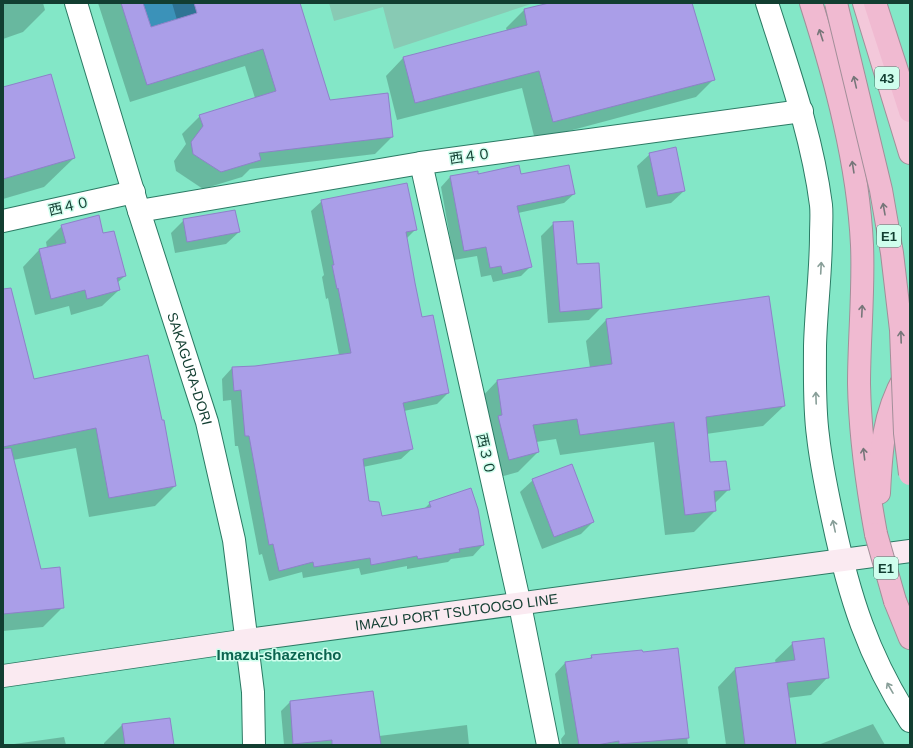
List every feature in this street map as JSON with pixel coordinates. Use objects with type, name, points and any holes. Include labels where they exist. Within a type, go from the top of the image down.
[{"type":"highway","name":"E1","points":[[811,3],[838,100],[852,158],[859,202],[863,280],[859,382],[860,429],[870,500],[876,534],[895,601],[910,638]]},
{"type":"highway","name":"E1","points":[[836,3],[881,190],[892,253],[901,330],[905,433],[910,474]]},
{"type":"highway","name":"43","points":[[864,3],[910,153]]},
{"type":"highway","points":[[875,3],[910,110]]},
{"type":"highway","name":"E1","points":[[876,534],[882,442],[889,414],[896,395],[910,367]]},
{"type":"highway","name":"E1","points":[[895,601],[910,630]]},
{"type":"main road","name":"IMAZU PORT TSUTOOGO LINE","points":[[3,676],[248,640],[910,551]]},
{"type":"street","name":"SAKAGURA-DORI","points":[[76,3],[136,201],[207,422],[234,540],[248,640],[255,708],[254,745]]},
{"type":"street","points":[[767,3],[802,111],[821,206],[821,268],[816,320],[817,434],[824,475],[842,560],[853,603],[868,644],[885,679],[910,721]]},
{"type":"street","name":"西４０","points":[[3,221],[136,201],[802,111]]},
{"type":"street","name":"西３０","points":[[421,163],[520,604],[548,745]]},
{"type":"shaded area","points":[[143,3],[194,3],[197,13],[151,27]]},
{"type":"shaded area","points":[[329,3],[534,3],[394,49],[383,7],[334,21]]},
{"type":"building","points":[[121,3],[143,3],[151,27],[197,13],[194,3],[300,3],[330,100],[388,93],[393,137],[259,153],[261,160],[221,172],[193,154],[191,142],[203,126],[199,115],[276,91],[263,49],[147,85]]},
{"type":"building","points":[[549,3],[692,3],[715,80],[553,122],[539,71],[415,103],[403,57],[527,25],[524,9]]},
{"type":"building","points":[[51,74],[75,158],[3,179],[3,87]]},
{"type":"building","points":[[676,147],[685,191],[658,196],[649,153]]},
{"type":"building","points":[[519,165],[521,174],[569,165],[575,194],[517,206],[532,267],[503,274],[501,266],[490,268],[486,247],[464,251],[450,176],[478,171],[478,174]]},
{"type":"building","points":[[407,183],[417,230],[406,232],[415,283],[422,317],[433,315],[449,393],[403,403],[413,449],[363,459],[369,501],[379,502],[382,516],[431,507],[429,502],[471,488],[478,509],[484,545],[459,549],[460,552],[418,559],[417,556],[371,565],[370,558],[314,567],[313,562],[279,571],[273,544],[269,545],[249,436],[245,436],[241,390],[234,391],[232,367],[255,366],[351,353],[332,265],[334,265],[321,200]]},
{"type":"building","points":[[235,210],[240,232],[187,242],[183,219]]},
{"type":"building","points":[[99,215],[103,233],[114,231],[126,276],[117,278],[120,290],[87,299],[85,290],[51,299],[39,249],[66,243],[61,225]]},
{"type":"building","points":[[573,221],[577,264],[599,263],[602,308],[560,312],[553,222]]},
{"type":"building","points":[[11,288],[34,379],[148,355],[162,420],[164,420],[176,486],[109,498],[96,428],[3,447],[3,289]]},
{"type":"building","points":[[769,296],[785,406],[706,417],[710,462],[726,461],[730,490],[714,491],[716,511],[685,515],[674,422],[580,435],[577,419],[533,425],[539,452],[509,460],[498,416],[502,415],[497,380],[612,364],[606,319]]},
{"type":"building","points":[[11,448],[41,569],[60,567],[64,608],[3,614],[3,449]]},
{"type":"building","points":[[572,464],[594,522],[554,537],[532,479]]},
{"type":"building","points":[[824,638],[829,678],[787,683],[796,745],[745,745],[735,668],[795,660],[792,642]]},
{"type":"building","points":[[678,648],[689,738],[619,744],[619,741],[597,745],[579,745],[565,662],[592,658],[591,655]]},
{"type":"building","points":[[373,691],[381,745],[332,745],[332,740],[293,744],[290,701]]},
{"type":"building","points":[[170,718],[174,745],[125,745],[122,724]]},
{"type":"district","name":"Imazu-shazencho","points":[[279,654]]}]
